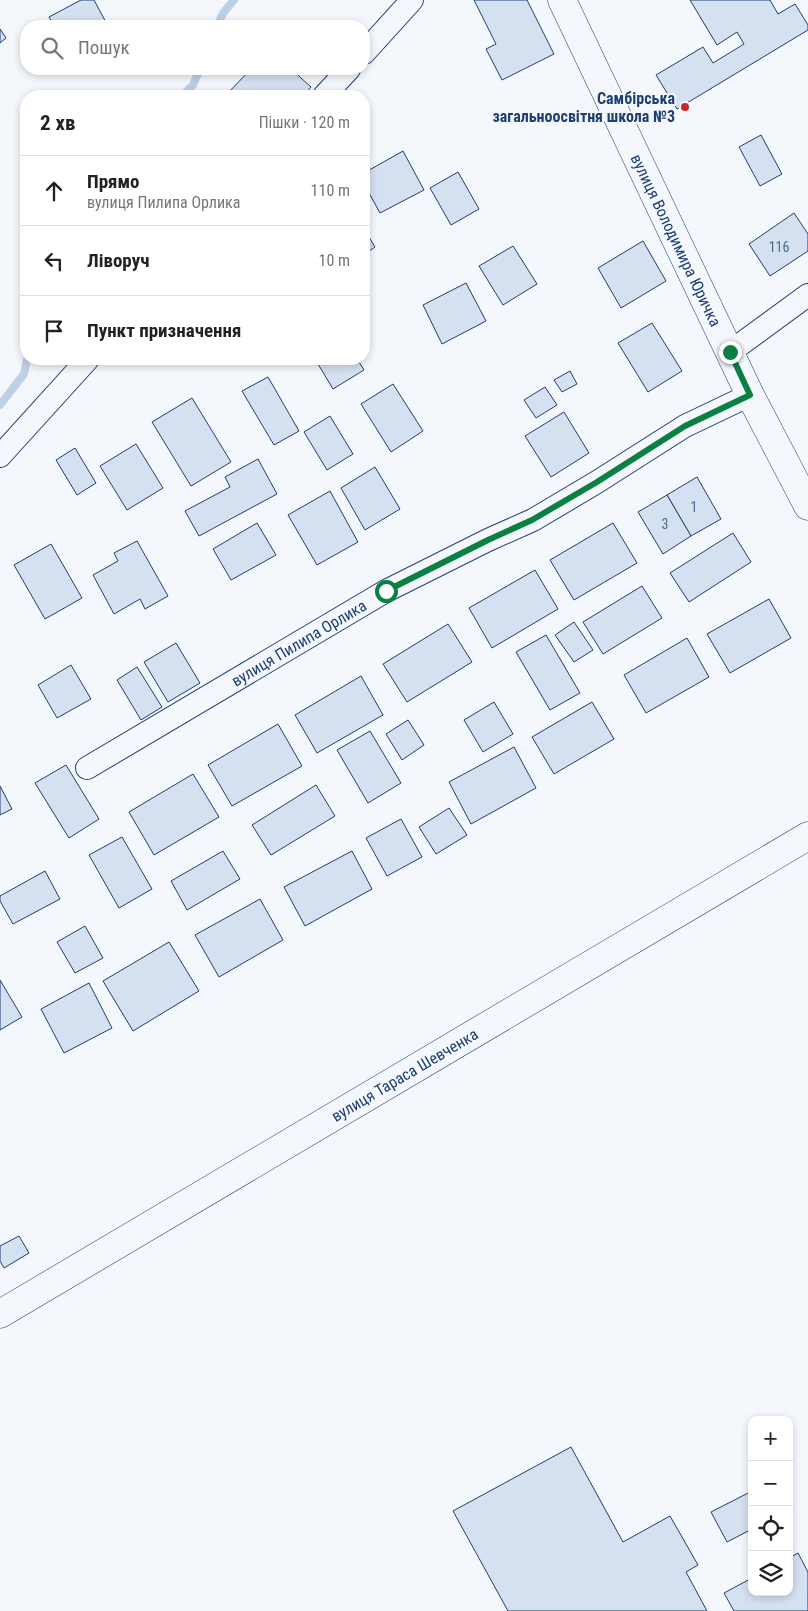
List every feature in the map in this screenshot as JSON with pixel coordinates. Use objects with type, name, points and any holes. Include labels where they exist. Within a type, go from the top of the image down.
[{"type":"main road","name":"вулиця Володимира Юричка","points":[[562,0],[750,395],[808,506]]},
{"type":"main road","name":"вулиця Тараса Шевченка","points":[[0,1314],[808,836]]},
{"type":"street","points":[[370,46],[412,0]]},
{"type":"street","points":[[330,90],[343,75]]},
{"type":"street","points":[[730,352],[808,295]]},
{"type":"street","points":[[0,456],[83,365]]},
{"type":"street","name":"вулиця Пилипа Орлика","points":[[87,768],[386,591],[532,520],[597,482],[685,426],[750,395]]},
{"type":"building","points":[[81,0],[94,0],[105,20],[51,20],[49,17]]},
{"type":"building","points":[[474,0],[527,0],[554,54],[502,80],[486,49],[496,44]]},
{"type":"building","points":[[690,0],[770,0],[778,14],[795,4],[808,25],[808,30],[677,109],[656,75],[703,47],[713,63],[744,44],[737,32],[717,45]]},
{"type":"building","points":[[0,29],[6,38],[0,43]]},
{"type":"building","points":[[245,75],[298,75],[311,87],[308,90],[231,90]]},
{"type":"building","points":[[761,135],[782,174],[760,186],[739,147]]},
{"type":"building","points":[[403,151],[424,190],[380,213],[370,195],[370,170]]},
{"type":"building","points":[[458,172],[479,209],[451,225],[430,188]]},
{"type":"building","points":[[794,213],[808,234],[808,251],[770,276],[749,244]]},
{"type":"building","points":[[370,239],[375,247],[370,251]]},
{"type":"building","points":[[643,241],[666,281],[621,308],[598,268]]},
{"type":"building","points":[[513,246],[537,284],[503,305],[479,266]]},
{"type":"building","points":[[466,283],[486,321],[442,344],[423,305]]},
{"type":"building","points":[[652,323],[682,371],[648,392],[618,343]]},
{"type":"building","points":[[319,365],[361,365],[364,370],[333,389]]},
{"type":"building","points":[[570,371],[577,384],[562,392],[554,380]]},
{"type":"building","points":[[268,377],[299,431],[274,445],[242,391]]},
{"type":"building","points":[[393,384],[423,431],[391,452],[361,404]]},
{"type":"building","points":[[545,387],[557,405],[536,418],[524,400]]},
{"type":"building","points":[[192,398],[231,462],[191,486],[152,422]]},
{"type":"building","points":[[564,412],[589,453],[551,477],[525,436]]},
{"type":"building","points":[[330,416],[353,454],[327,470],[304,432]]},
{"type":"building","points":[[136,444],[163,488],[127,510],[100,466]]},
{"type":"building","points":[[75,448],[96,483],[77,495],[56,460]]},
{"type":"building","points":[[258,459],[277,494],[199,536],[185,511],[230,487],[225,477]]},
{"type":"building","points":[[375,467],[400,509],[365,530],[341,488]]},
{"type":"building","points":[[697,477],[721,519],[691,536],[667,495]]},
{"type":"building","points":[[330,491],[358,542],[317,565],[288,515]]},
{"type":"building","points":[[667,495],[691,536],[663,554],[638,512]]},
{"type":"building","points":[[257,523],[276,555],[231,580],[213,549]]},
{"type":"building","points":[[613,523],[637,563],[574,600],[550,560]]},
{"type":"building","points":[[733,533],[751,562],[689,602],[670,573]]},
{"type":"building","points":[[137,541],[168,596],[145,609],[140,599],[114,614],[93,575],[118,561],[114,553]]},
{"type":"building","points":[[51,544],[82,598],[45,619],[14,565]]},
{"type":"building","points":[[535,570],[558,609],[492,648],[469,608]]},
{"type":"building","points":[[642,586],[662,618],[603,654],[583,622]]},
{"type":"building","points":[[769,599],[791,638],[730,673],[707,634]]},
{"type":"building","points":[[574,622],[593,650],[574,662],[555,635]]},
{"type":"building","points":[[448,624],[472,662],[407,702],[383,664]]},
{"type":"building","points":[[546,635],[580,693],[550,710],[516,652]]},
{"type":"building","points":[[687,638],[709,677],[646,713],[624,675]]},
{"type":"building","points":[[176,643],[200,683],[168,702],[144,662]]},
{"type":"building","points":[[71,665],[91,699],[57,718],[38,685]]},
{"type":"building","points":[[137,667],[162,707],[141,720],[117,680]]},
{"type":"building","points":[[361,676],[383,715],[317,753],[295,715]]},
{"type":"building","points":[[494,702],[513,734],[483,752],[464,720]]},
{"type":"building","points":[[592,702],[614,739],[554,774],[532,737]]},
{"type":"building","points":[[408,720],[424,745],[402,760],[386,734]]},
{"type":"building","points":[[278,724],[302,766],[232,806],[208,765]]},
{"type":"building","points":[[370,731],[401,783],[368,803],[337,750]]},
{"type":"building","points":[[514,747],[536,788],[471,824],[449,782]]},
{"type":"building","points":[[66,765],[99,819],[69,838],[35,783]]},
{"type":"building","points":[[193,774],[219,817],[154,855],[129,812]]},
{"type":"building","points":[[316,785],[335,816],[271,855],[252,825]]},
{"type":"building","points":[[0,786],[12,809],[0,815]]},
{"type":"building","points":[[449,808],[467,835],[436,854],[419,827]]},
{"type":"building","points":[[401,819],[422,857],[387,876],[366,838]]},
{"type":"building","points":[[122,837],[152,889],[119,908],[89,855]]},
{"type":"building","points":[[223,851],[240,879],[187,910],[171,881]]},
{"type":"building","points":[[352,851],[372,889],[305,926],[284,887]]},
{"type":"building","points":[[45,871],[60,899],[13,924],[0,901],[0,896]]},
{"type":"building","points":[[260,899],[283,940],[219,977],[195,935]]},
{"type":"building","points":[[85,926],[103,958],[75,973],[57,942]]},
{"type":"building","points":[[169,942],[199,991],[133,1031],[103,981]]},
{"type":"building","points":[[0,980],[22,1017],[0,1030]]},
{"type":"building","points":[[89,983],[112,1028],[64,1053],[41,1009]]},
{"type":"building","points":[[19,1236],[29,1253],[4,1268],[0,1261],[0,1246]]},
{"type":"building","points":[[571,1447],[623,1542],[670,1516],[698,1565],[686,1572],[707,1611],[508,1611],[453,1511]]},
{"type":"building","points":[[748,1493],[748,1531],[727,1542],[711,1512]]},
{"type":"building","points":[[798,1553],[808,1572],[808,1611],[734,1611],[724,1593],[748,1580],[748,1596],[793,1596],[793,1556]]},
{"type":"waterway","points":[[220,20],[234,0]]},
{"type":"waterway","points":[[188,90],[193,85],[197,75]]},
{"type":"waterway","points":[[0,405],[24,374],[26,365]]},
{"type":"place","name":"Самбірська загальноосвітня школа №3","points":[[685,107]]},
{"type":"route","points":[[386,591],[532,520],[597,482],[685,426],[750,395],[730,352]]}]
